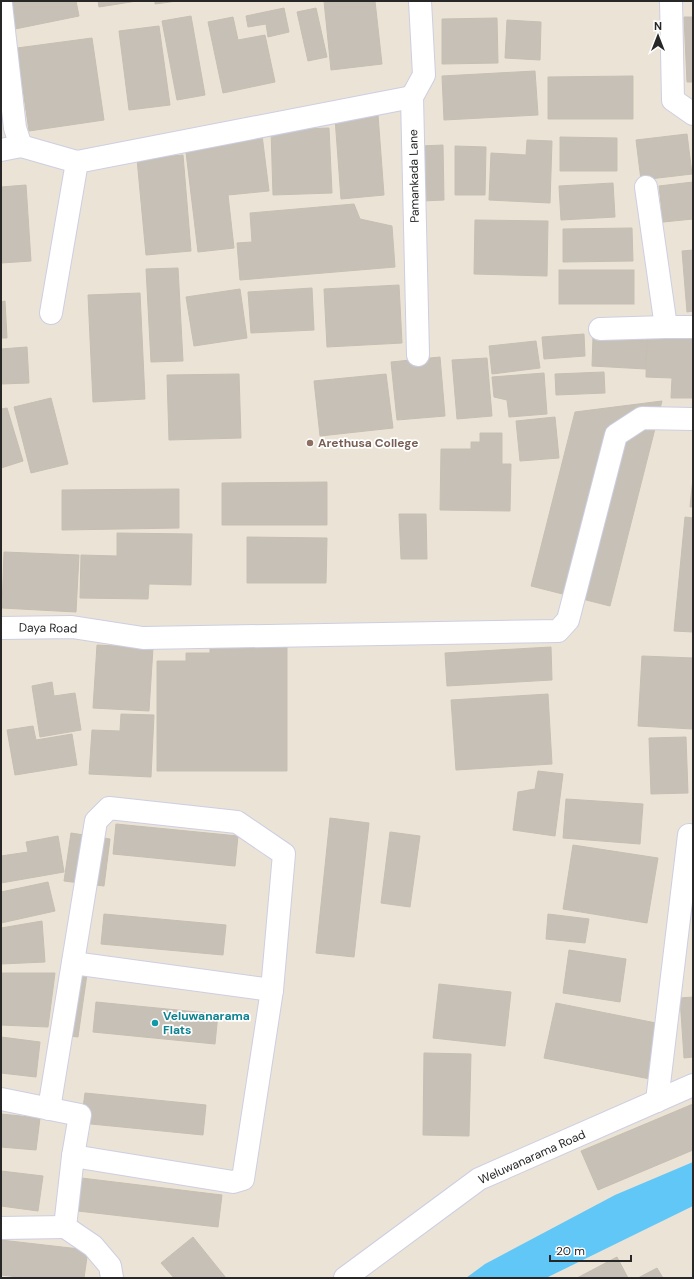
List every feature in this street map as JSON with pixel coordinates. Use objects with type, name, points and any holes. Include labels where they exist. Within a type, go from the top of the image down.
[{"type":"street","points":[[1,4],[15,128],[11,148],[77,162],[412,96],[424,75],[420,1]]},
{"type":"street","points":[[671,1],[673,100],[693,114]]},
{"type":"street","name":"Pamankada Lane","points":[[412,96],[418,355]]},
{"type":"street","points":[[51,313],[77,162]]},
{"type":"street","points":[[646,187],[666,327]]},
{"type":"street","points":[[600,329],[693,327]]},
{"type":"street","name":"Daya Road","points":[[1,628],[72,627],[143,638],[558,631],[568,620],[616,435],[642,418],[693,419]]},
{"type":"street","points":[[49,1109],[96,821],[109,808],[237,822],[284,854],[272,990],[243,1179],[233,1182],[73,1156]]},
{"type":"street","points":[[657,1101],[689,835]]},
{"type":"street","points":[[73,964],[272,990]]},
{"type":"street","name":"Weluwanarama Road","points":[[345,1278],[479,1179],[693,1085]]},
{"type":"street","points":[[1,1099],[80,1115],[73,1156],[65,1227]]},
{"type":"street","points":[[1,1228],[65,1227],[93,1246],[110,1266],[112,1278]]},
{"type":"water","points":[[693,1162],[693,1206],[546,1278],[466,1278],[485,1264],[615,1195]]},
{"type":"building","points":[[10,1],[76,1],[79,16],[15,29]]},
{"type":"building","points":[[98,1],[137,1],[99,7]]},
{"type":"building","points":[[155,1],[177,1],[155,4]]},
{"type":"building","points":[[324,1],[375,1],[382,64],[331,70]]},
{"type":"building","points":[[284,8],[289,32],[268,37],[266,24],[248,27],[246,16]]},
{"type":"building","points":[[316,8],[327,57],[308,61],[297,12]]},
{"type":"building","points":[[191,16],[205,95],[177,100],[162,21]]},
{"type":"building","points":[[233,17],[238,40],[265,35],[275,82],[223,93],[208,22]]},
{"type":"building","points":[[684,17],[693,17],[693,82],[687,82]]},
{"type":"building","points":[[497,18],[498,63],[442,64],[442,19]]},
{"type":"building","points":[[507,20],[541,22],[540,60],[505,58]]},
{"type":"building","points":[[159,26],[170,105],[129,110],[119,31]]},
{"type":"building","points":[[92,38],[104,120],[29,131],[17,48]]},
{"type":"building","points":[[535,71],[538,115],[444,120],[442,76]]},
{"type":"building","points":[[633,76],[633,119],[548,119],[548,77]]},
{"type":"building","points":[[378,115],[384,195],[341,199],[335,118]]},
{"type":"building","points":[[329,128],[332,193],[273,195],[271,130]]},
{"type":"building","points":[[687,134],[692,174],[641,180],[636,140]]},
{"type":"building","points":[[262,135],[269,191],[228,195],[234,248],[198,252],[185,144]]},
{"type":"building","points":[[560,137],[617,138],[617,171],[560,171]]},
{"type":"building","points":[[527,140],[552,141],[550,203],[489,200],[491,153],[526,155]]},
{"type":"building","points":[[443,145],[444,200],[422,201],[421,146]]},
{"type":"building","points":[[455,146],[486,147],[485,195],[455,195]]},
{"type":"building","points":[[183,155],[191,251],[146,255],[137,159]]},
{"type":"building","points":[[693,182],[693,219],[663,222],[659,186]]},
{"type":"building","points":[[613,183],[615,217],[561,220],[559,186]]},
{"type":"building","points":[[26,185],[31,261],[1,263],[1,187]]},
{"type":"building","points":[[354,204],[360,219],[392,226],[395,267],[240,280],[237,243],[252,242],[250,213]]},
{"type":"building","points":[[475,220],[548,221],[547,276],[474,274]]},
{"type":"building","points":[[632,228],[633,261],[563,262],[563,229]]},
{"type":"building","points":[[693,250],[693,311],[687,312],[682,251]]},
{"type":"building","points":[[178,268],[183,361],[151,362],[146,269]]},
{"type":"building","points":[[559,270],[634,270],[634,304],[559,304]]},
{"type":"building","points":[[399,285],[402,343],[327,347],[324,289]]},
{"type":"building","points":[[312,288],[314,330],[251,333],[248,292]]},
{"type":"building","points":[[240,289],[247,338],[194,346],[186,297]]},
{"type":"building","points":[[140,293],[145,399],[93,402],[88,295]]},
{"type":"building","points":[[5,301],[7,338],[1,338],[1,302]]},
{"type":"building","points":[[647,333],[693,335],[693,398],[671,398],[672,378],[646,377]]},
{"type":"building","points":[[584,334],[585,356],[544,359],[542,337]]},
{"type":"building","points":[[593,337],[647,340],[646,369],[592,366]]},
{"type":"building","points":[[536,341],[540,368],[492,374],[489,346]]},
{"type":"building","points":[[27,347],[29,383],[1,384],[1,349]]},
{"type":"building","points":[[440,357],[445,416],[397,420],[391,362]]},
{"type":"building","points":[[487,358],[492,416],[457,419],[452,360]]},
{"type":"building","points":[[604,372],[605,393],[556,395],[555,374]]},
{"type":"building","points":[[544,373],[547,414],[509,417],[507,400],[494,397],[492,377]]},
{"type":"building","points":[[239,374],[241,438],[169,440],[167,375]]},
{"type":"building","points":[[386,374],[393,428],[320,436],[314,381]]},
{"type":"building","points":[[51,398],[68,464],[31,473],[14,407]]},
{"type":"building","points":[[662,401],[610,606],[531,586],[575,412]]},
{"type":"building","points":[[7,408],[23,461],[1,468],[1,409]]},
{"type":"building","points":[[555,417],[559,458],[520,461],[516,421]]},
{"type":"building","points":[[480,433],[502,433],[502,464],[511,464],[510,511],[440,510],[441,449],[471,449],[471,442],[480,442]]},
{"type":"building","points":[[693,478],[693,507],[690,507]]},
{"type":"building","points":[[327,482],[327,525],[222,525],[222,483]]},
{"type":"building","points":[[179,489],[179,528],[62,530],[62,490]]},
{"type":"building","points":[[399,514],[426,514],[427,559],[401,559]]},
{"type":"building","points":[[685,517],[693,518],[693,632],[674,631]]},
{"type":"building","points":[[117,533],[192,534],[191,585],[149,584],[148,599],[80,598],[81,555],[117,556]]},
{"type":"building","points":[[247,537],[327,538],[326,583],[247,583]]},
{"type":"building","points":[[4,552],[79,555],[76,612],[2,608]]},
{"type":"building","points":[[97,645],[153,648],[149,711],[93,708]]},
{"type":"building","points":[[210,645],[287,645],[287,771],[157,771],[157,661],[186,661],[186,653],[210,653]]},
{"type":"building","points":[[551,647],[552,680],[447,686],[445,653]]},
{"type":"building","points":[[642,656],[693,658],[693,729],[638,726]]},
{"type":"building","points":[[52,682],[54,696],[75,693],[81,730],[40,737],[32,686]]},
{"type":"building","points":[[548,694],[552,764],[456,770],[451,700]]},
{"type":"building","points":[[121,714],[154,715],[151,777],[89,774],[92,730],[120,731]]},
{"type":"building","points":[[33,726],[36,740],[72,734],[77,765],[15,775],[7,730]]},
{"type":"building","points":[[686,737],[688,793],[651,794],[649,738]]},
{"type":"building","points":[[538,771],[563,774],[555,836],[513,830],[518,792],[535,789]]},
{"type":"building","points":[[566,799],[643,804],[640,844],[563,838]]},
{"type":"building","points":[[330,818],[369,823],[354,957],[316,953]]},
{"type":"building","points":[[116,824],[238,836],[235,866],[113,854]]},
{"type":"building","points":[[390,832],[420,836],[410,907],[381,903]]},
{"type":"building","points":[[71,833],[110,839],[104,886],[64,881]]},
{"type":"building","points":[[58,836],[64,872],[1,883],[1,856],[28,852],[26,842]]},
{"type":"building","points":[[573,845],[658,858],[647,923],[563,909]]},
{"type":"building","points":[[48,882],[55,911],[1,923],[1,892]]},
{"type":"building","points":[[104,914],[226,925],[223,955],[101,944]]},
{"type":"building","points":[[548,914],[589,919],[585,943],[546,939]]},
{"type":"building","points":[[42,921],[45,962],[1,964],[1,928]]},
{"type":"building","points":[[569,950],[626,959],[620,1002],[563,993]]},
{"type":"building","points":[[62,963],[88,967],[78,1037],[53,1034]]},
{"type":"building","points":[[1,973],[55,973],[48,1027],[1,1025]]},
{"type":"building","points":[[439,984],[511,992],[505,1046],[433,1038]]},
{"type":"building","points":[[693,997],[693,1057],[684,1058],[680,998]]},
{"type":"building","name":"Veluwanarama Flats","points":[[96,1002],[218,1014],[215,1044],[93,1032]]},
{"type":"building","points":[[556,1003],[661,1024],[650,1079],[544,1058]]},
{"type":"building","points":[[1,1037],[40,1042],[36,1077],[1,1073]]},
{"type":"building","points":[[424,1053],[471,1054],[469,1136],[423,1135]]},
{"type":"building","points":[[85,1093],[206,1105],[203,1135],[81,1123]]},
{"type":"building","points":[[693,1104],[693,1150],[598,1190],[581,1151]]},
{"type":"building","points":[[1,1114],[40,1118],[36,1150],[1,1147]]},
{"type":"building","points":[[1,1171],[43,1176],[38,1211],[1,1206]]},
{"type":"building","points":[[73,1177],[222,1195],[218,1227],[69,1210]]},
{"type":"building","points":[[193,1237],[226,1278],[174,1278],[161,1263]]},
{"type":"building","points":[[1,1240],[88,1250],[84,1278],[27,1278],[1,1275]]},
{"type":"building","points":[[617,1257],[628,1278],[577,1278]]},
{"type":"building","points":[[657,1268],[663,1278],[638,1278]]},
{"type":"place","name":"Arethusa College","points":[[310,443]]},
{"type":"place","name":"Veluwanarama Flats","points":[[155,1023]]}]
